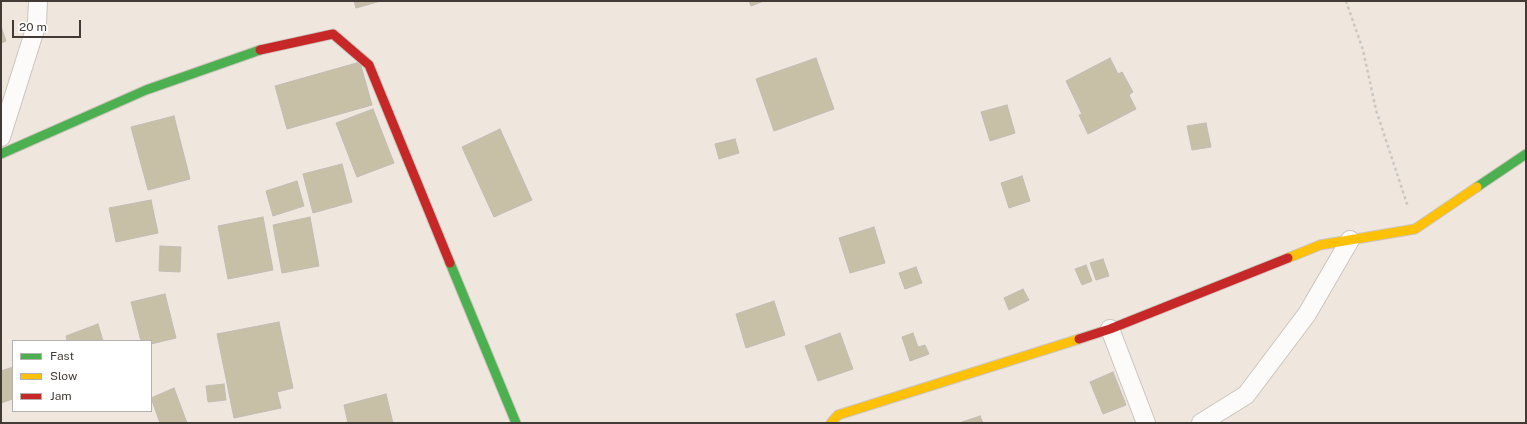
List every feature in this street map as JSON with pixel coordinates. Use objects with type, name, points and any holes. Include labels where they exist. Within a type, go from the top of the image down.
[{"type":"street","points":[[1,137],[37,23],[38,1]]},
{"type":"street","points":[[1,154],[146,90],[257,52],[333,34],[369,65],[516,423]]},
{"type":"street","points":[[831,423],[838,416],[1110,329],[1320,245],[1415,229],[1526,154]]},
{"type":"street","points":[[1202,423],[1246,395],[1307,314],[1350,240]]},
{"type":"street","points":[[1110,329],[1146,423]]},
{"type":"path","points":[[1346,1],[1363,50],[1376,110],[1415,229]]},
{"type":"building","points":[[354,1],[381,1],[356,8]]},
{"type":"building","points":[[749,1],[764,1],[751,6]]},
{"type":"building","points":[[1,26],[6,41],[1,43]]},
{"type":"building","points":[[816,58],[834,109],[774,131],[756,79]]},
{"type":"building","points":[[1110,58],[1118,74],[1122,72],[1133,92],[1129,95],[1136,109],[1088,134],[1079,115],[1082,114],[1066,81]]},
{"type":"building","points":[[360,62],[372,105],[287,129],[275,86]]},
{"type":"building","points":[[1007,105],[1015,133],[990,141],[981,112]]},
{"type":"building","points":[[373,109],[394,163],[357,177],[336,123]]},
{"type":"building","points":[[174,116],[190,179],[148,190],[131,127]]},
{"type":"building","points":[[1206,123],[1211,147],[1192,150],[1187,126]]},
{"type":"building","points":[[500,129],[532,200],[494,217],[462,147]]},
{"type":"building","points":[[735,139],[739,153],[719,159],[715,144]]},
{"type":"building","points":[[342,164],[352,202],[313,213],[303,174]]},
{"type":"building","points":[[1022,176],[1030,201],[1009,208],[1001,183]]},
{"type":"building","points":[[297,181],[304,206],[273,216],[266,191]]},
{"type":"building","points":[[151,200],[158,233],[116,242],[109,208]]},
{"type":"building","points":[[263,217],[273,270],[228,279],[218,226]]},
{"type":"building","points":[[310,217],[319,266],[282,273],[273,225]]},
{"type":"building","points":[[874,227],[885,263],[850,273],[839,238]]},
{"type":"building","points":[[160,246],[181,247],[180,272],[159,271]]},
{"type":"building","points":[[1103,259],[1109,276],[1096,280],[1090,263]]},
{"type":"building","points":[[1086,265],[1092,281],[1082,285],[1075,269]]},
{"type":"building","points":[[916,267],[922,283],[905,289],[899,273]]},
{"type":"building","points":[[1023,289],[1029,300],[1009,310],[1004,298]]},
{"type":"building","points":[[165,294],[176,338],[152,344],[152,340],[141,340],[131,302]]},
{"type":"building","points":[[774,301],[785,335],[746,348],[736,314]]},
{"type":"building","points":[[279,322],[293,388],[277,392],[281,408],[234,418],[217,334]]},
{"type":"building","points":[[98,324],[103,340],[67,340],[66,336]]},
{"type":"building","points":[[840,333],[853,369],[818,381],[805,346]]},
{"type":"building","points":[[913,333],[918,347],[925,345],[929,354],[910,361],[902,337]]},
{"type":"building","points":[[12,367],[12,399],[1,403],[1,371]]},
{"type":"building","points":[[1113,372],[1126,405],[1103,414],[1090,382]]},
{"type":"building","points":[[224,384],[226,400],[208,402],[206,386]]},
{"type":"building","points":[[174,388],[187,423],[160,423],[152,398]]},
{"type":"building","points":[[386,394],[393,423],[348,423],[344,405]]},
{"type":"building","points":[[980,416],[983,423],[962,423],[962,422]]},
{"type":"traffic: fast","points":[[1,154],[146,90],[260,50]]},
{"type":"traffic: fast","points":[[1477,187],[1526,154]]},
{"type":"traffic: fast","points":[[450,263],[516,423]]},
{"type":"traffic: slow","points":[[1288,258],[1320,245],[1415,229],[1477,187]]},
{"type":"traffic: slow","points":[[831,423],[838,415],[1079,339]]},
{"type":"traffic: jam","points":[[260,50],[333,34],[369,65],[450,263]]},
{"type":"traffic: jam","points":[[1079,339],[1110,329],[1288,258]]}]
